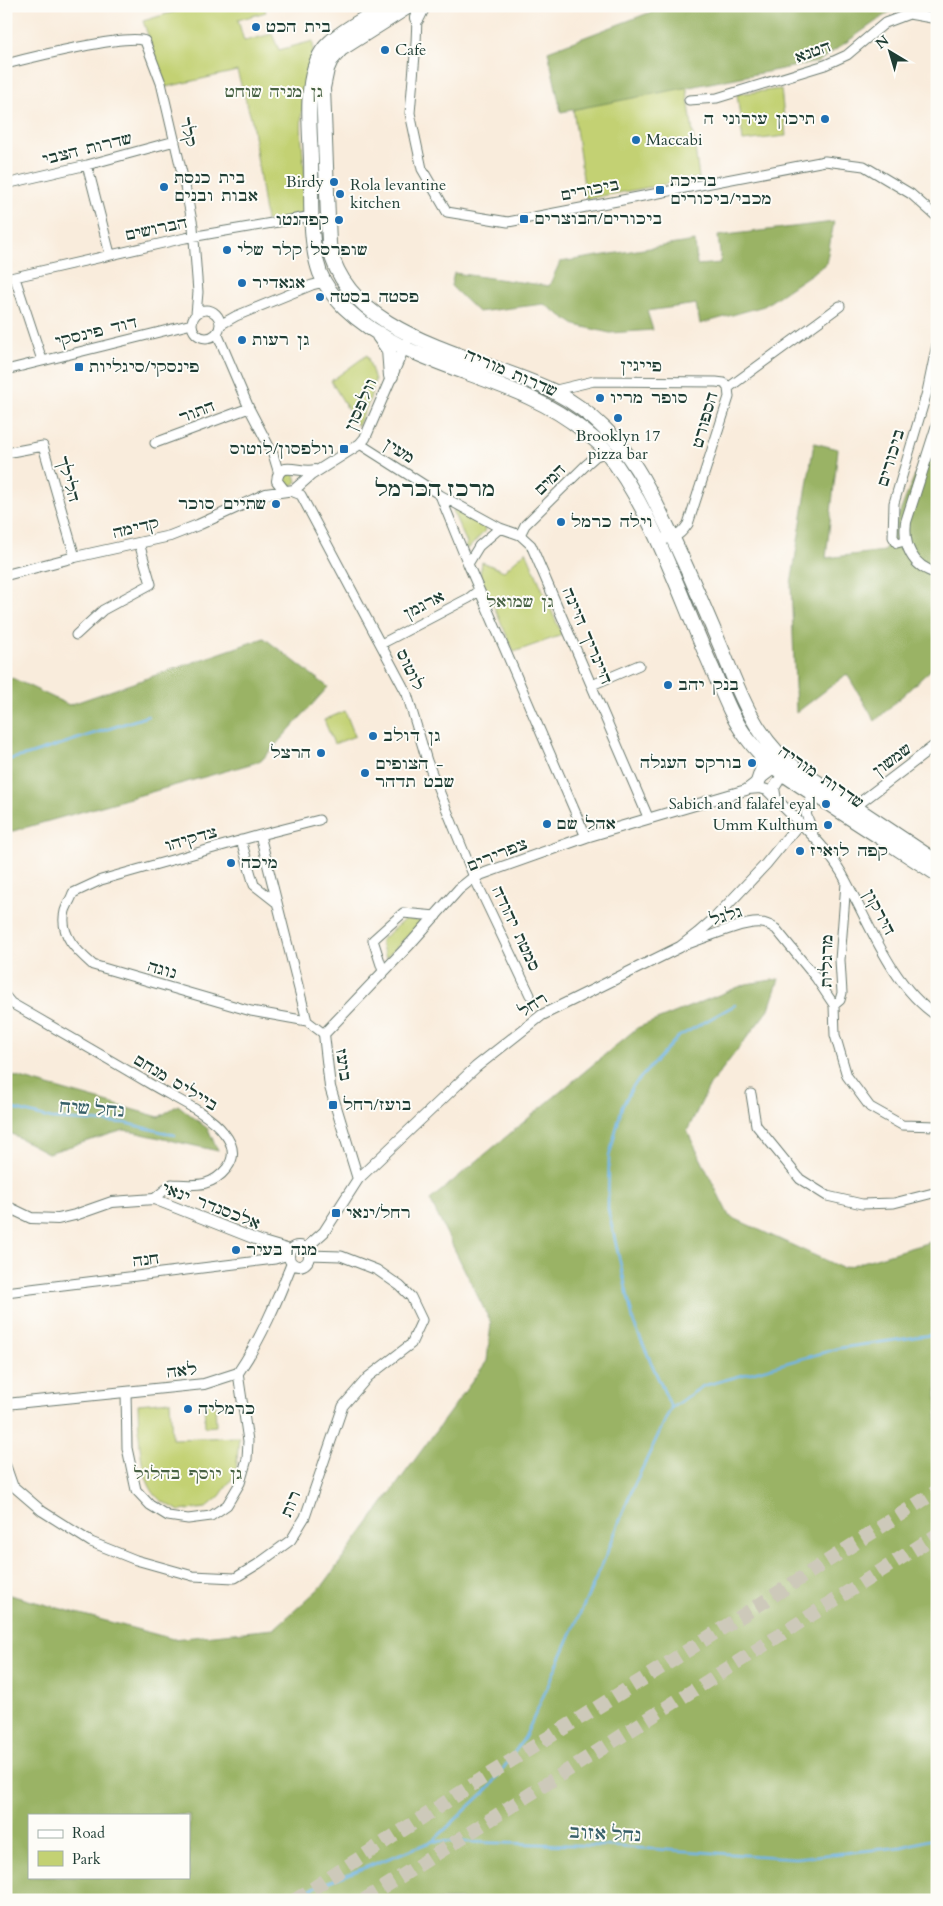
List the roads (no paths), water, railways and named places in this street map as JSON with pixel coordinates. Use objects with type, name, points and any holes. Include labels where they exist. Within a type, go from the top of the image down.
[{"type":"main road","name":"שדרות מוריה","points":[[384,6],[330,42],[321,51],[314,67],[310,93],[313,248],[326,286],[353,316],[377,334],[404,348],[538,401],[576,425],[607,452],[631,490],[655,534],[726,701],[745,735],[760,754],[813,793],[937,874]]},
{"type":"main road","name":"שדרות מוריה","points":[[415,9],[341,49],[331,60],[327,69],[323,88],[331,254],[340,276],[357,297],[376,315],[410,335],[552,391],[596,420],[623,449],[646,483],[673,539],[749,712],[770,744],[781,768],[853,806],[937,862]]},
{"type":"main road","points":[[377,334],[389,350],[391,376]]},
{"type":"main road","points":[[752,786],[763,767],[760,754]]},
{"type":"street","name":"ביכורים","points":[[415,9],[410,113],[422,169],[446,212],[508,222],[825,161],[864,166],[911,194],[937,218]]},
{"type":"street","name":"הטנא","points":[[689,100],[717,98],[825,65],[847,55],[885,23],[909,14],[937,19]]},
{"type":"street","name":"קלר","points":[[6,64],[89,45],[135,39],[145,42],[161,83],[194,236],[198,292],[196,314]]},
{"type":"street","name":"שדרות הצבי","points":[[6,184],[175,142]]},
{"type":"street","points":[[86,165],[110,254]]},
{"type":"street","name":"הברושים","points":[[10,278],[194,236],[288,221],[312,214]]},
{"type":"street","points":[[10,278],[42,360]]},
{"type":"street","points":[[206,338],[214,336],[219,329],[236,316],[312,285],[320,283],[326,286]]},
{"type":"street","name":"קלר","points":[[198,292],[207,310]]},
{"type":"street","name":"הספורט","points":[[673,539],[684,530],[691,516],[729,398],[728,388],[840,306]]},
{"type":"street","points":[[225,354],[216,344],[195,333],[192,324],[196,314],[207,310],[216,314],[219,318],[219,329],[225,354],[248,408],[273,454],[278,477],[291,489],[300,478],[273,454]]},
{"type":"street","name":"דוד פינסקי","points":[[6,370],[192,324]]},
{"type":"street","name":"וולפסון","points":[[291,489],[360,444],[366,438],[410,335]]},
{"type":"street","name":"ביכורים","points":[[905,541],[897,543],[893,537],[894,503],[927,392],[937,344]]},
{"type":"street","name":"פייגין","points":[[552,391],[594,380],[716,382],[724,383],[728,388]]},
{"type":"street","name":"התור","points":[[155,443],[248,408]]},
{"type":"street","name":"ביכורים","points":[[937,426],[906,522],[905,541],[915,560],[923,567],[937,573]]},
{"type":"street","name":"מעין","points":[[360,444],[440,495],[500,528]]},
{"type":"street","name":"הלילך","points":[[6,453],[43,446],[75,557]]},
{"type":"street","name":"המים","points":[[520,535],[525,525],[587,464],[600,454],[607,452]]},
{"type":"street","name":"קדימה","points":[[266,494],[285,469],[293,470]]},
{"type":"street","name":"וולפסון","points":[[293,470],[310,472],[318,470]]},
{"type":"street","name":"קדימה","points":[[6,575],[75,557],[170,536],[266,494],[291,489]]},
{"type":"street","name":"לוטוס","points":[[291,489],[301,495],[407,694],[427,761],[474,877]]},
{"type":"street","points":[[440,495],[586,837]]},
{"type":"street","points":[[468,564],[479,546],[500,528],[520,535]]},
{"type":"street","points":[[655,534],[663,540],[673,539]]},
{"type":"street","name":"היינריך היינה","points":[[520,535],[531,545],[535,552],[648,817]]},
{"type":"street","points":[[76,635],[103,610],[152,584],[139,544]]},
{"type":"street","name":"ארגמן","points":[[381,644],[469,598],[479,590]]},
{"type":"street","points":[[592,685],[639,664]]},
{"type":"street","name":"שמשון","points":[[837,810],[853,806],[937,744]]},
{"type":"street","points":[[776,800],[774,788],[781,768]]},
{"type":"street","name":"צפרירים","points":[[324,1034],[436,916],[459,889],[474,877],[586,837],[752,786],[781,768]]},
{"type":"street","points":[[752,786],[764,789],[796,820]]},
{"type":"street","points":[[813,793],[806,814],[809,826],[818,841]]},
{"type":"street","name":"צדקיהו","points":[[73,893],[101,880],[319,820]]},
{"type":"street","name":"הירקון","points":[[796,820],[818,841],[834,862],[871,931],[902,983],[937,1016]]},
{"type":"street","name":"רחל","points":[[290,1256],[298,1266],[305,1264],[308,1251],[324,1232],[358,1179],[476,1067],[542,1015],[680,947],[714,920],[796,829],[796,820]]},
{"type":"street","points":[[260,835],[307,1021]]},
{"type":"street","points":[[241,840],[254,885],[277,903]]},
{"type":"street","name":"סמטת יהודה","points":[[474,877],[530,995]]},
{"type":"street","name":"מרגלית","points":[[846,882],[840,960],[842,993],[840,1000],[834,1005],[835,1035],[847,1076],[870,1107],[902,1126],[937,1126]]},
{"type":"street","name":"נוגה","points":[[73,893],[65,911],[64,925],[73,948],[92,965],[251,1010],[307,1021]]},
{"type":"street","points":[[383,971],[372,940],[403,913],[436,916]]},
{"type":"street","name":"גלגל","points":[[680,947],[748,924],[766,924],[776,929],[816,978],[834,1005]]},
{"type":"street","name":"בייליס מנחם","points":[[6,997],[11,1002],[194,1109],[223,1132],[232,1145],[232,1152],[229,1165],[218,1178],[200,1185],[172,1184],[154,1199]]},
{"type":"street","name":"בועז","points":[[307,1021],[324,1034],[330,1087],[358,1179]]},
{"type":"street","points":[[751,1094],[756,1125],[800,1180],[827,1196],[862,1204],[886,1203],[937,1192]]},
{"type":"street","name":"אלכסנדר ינאי","points":[[6,1206],[31,1218],[58,1219],[76,1215],[112,1202],[154,1199],[263,1242],[290,1256]]},
{"type":"street","points":[[126,1392],[127,1448],[136,1490],[150,1505],[168,1516],[188,1519],[211,1516],[227,1505],[240,1483],[247,1459],[248,1441],[238,1373],[258,1341],[274,1307],[290,1256],[300,1245],[308,1251]]},
{"type":"street","name":"רות","points":[[6,1466],[10,1486],[42,1511],[91,1542],[136,1560],[193,1576],[235,1578],[258,1564],[291,1540],[304,1516],[343,1406],[368,1377],[411,1344],[422,1320],[411,1297],[400,1286],[377,1270],[341,1256],[308,1251]]},
{"type":"street","name":"חנה","points":[[6,1292],[290,1256]]},
{"type":"street","name":"לאה","points":[[6,1404],[204,1384],[238,1373]]},
{"type":"waterway","points":[[6,760],[28,755],[148,716]]},
{"type":"waterway","points":[[671,1407],[634,1324],[608,1209],[609,1157],[622,1107],[633,1086],[678,1037],[735,1005]]},
{"type":"waterway","name":"נחל שיח","points":[[6,1107],[52,1119],[125,1123],[175,1135]]},
{"type":"waterway","points":[[433,1841],[491,1786],[525,1737],[605,1558],[632,1490],[671,1408],[703,1386],[840,1348],[937,1334]]},
{"type":"waterway","name":"נחל אזוב","points":[[282,1900],[433,1841],[606,1846],[795,1858],[901,1847],[937,1838]]},
{"type":"tunnel","points":[[295,1900],[480,1780],[643,1679],[937,1491]]},
{"type":"tunnel","points":[[364,1900],[937,1535]]},
{"type":"place","name":"בית הכט","points":[[256,27]]},
{"type":"place","name":"Cafe","points":[[385,50]]},
{"type":"place","name":"תיכון עירוני ה","points":[[825,119]]},
{"type":"place","name":"Maccabi","points":[[636,140]]},
{"type":"place","name":"Birdy","points":[[334,182]]},
{"type":"place","name":"בית כנסת אבות ובנים","points":[[164,187]]},
{"type":"place","name":"בריכת מכבי/ביכורים","points":[[660,190]]},
{"type":"place","name":"Rola levantine kitchen","points":[[340,194]]},
{"type":"place","name":"ביכורים/הבוצרים","points":[[524,219]]},
{"type":"place","name":"קפהנטו","points":[[339,220]]},
{"type":"place","name":"שופרסל קלר שלי","points":[[227,250]]},
{"type":"place","name":"אגאדיר","points":[[242,283]]},
{"type":"place","name":"פסטה בסטה","points":[[320,297]]},
{"type":"place","name":"גן רעות","points":[[242,340]]},
{"type":"place","name":"פינסקי/סיגליות","points":[[79,367]]},
{"type":"place","name":"סופר מריו","points":[[600,398]]},
{"type":"place","name":"Brooklyn 17 pizza bar","points":[[618,418]]},
{"type":"place","name":"וולפסון/לוטוס","points":[[344,449]]},
{"type":"place","name":"שתיים סוכר","points":[[276,504]]},
{"type":"place","name":"וילה כרמל","points":[[561,522]]},
{"type":"place","name":"בנק יהב","points":[[668,685]]},
{"type":"place","name":"גן דולב","points":[[373,736]]},
{"type":"place","name":"הרצל","points":[[321,753]]},
{"type":"place","name":"בורקס העגלה","points":[[752,763]]},
{"type":"place","name":"הצופים - שבט תדהר","points":[[365,773]]},
{"type":"place","name":"Sabich and falafel eyal","points":[[826,804]]},
{"type":"place","name":"אהל שם","points":[[547,824]]},
{"type":"place","name":"Umm Kulthum","points":[[828,825]]},
{"type":"place","name":"קפה לואיז","points":[[800,851]]},
{"type":"place","name":"מיכה","points":[[231,863]]},
{"type":"place","name":"בועז/רחל","points":[[333,1105]]},
{"type":"place","name":"רחל/ינאי","points":[[336,1213]]},
{"type":"place","name":"מגה בעיר","points":[[236,1250]]},
{"type":"place","name":"כרמליה","points":[[188,1409]]},
{"type":"district","name":"מרכז הכרמל","points":[[435,489]]},
{"type":"park label","name":"גן מניה שוחט","points":[[274,92]]},
{"type":"park label","name":"גן שמואל","points":[[520,602]]},
{"type":"park label","name":"גן יוסף בהלול","points":[[188,1474]]}]
